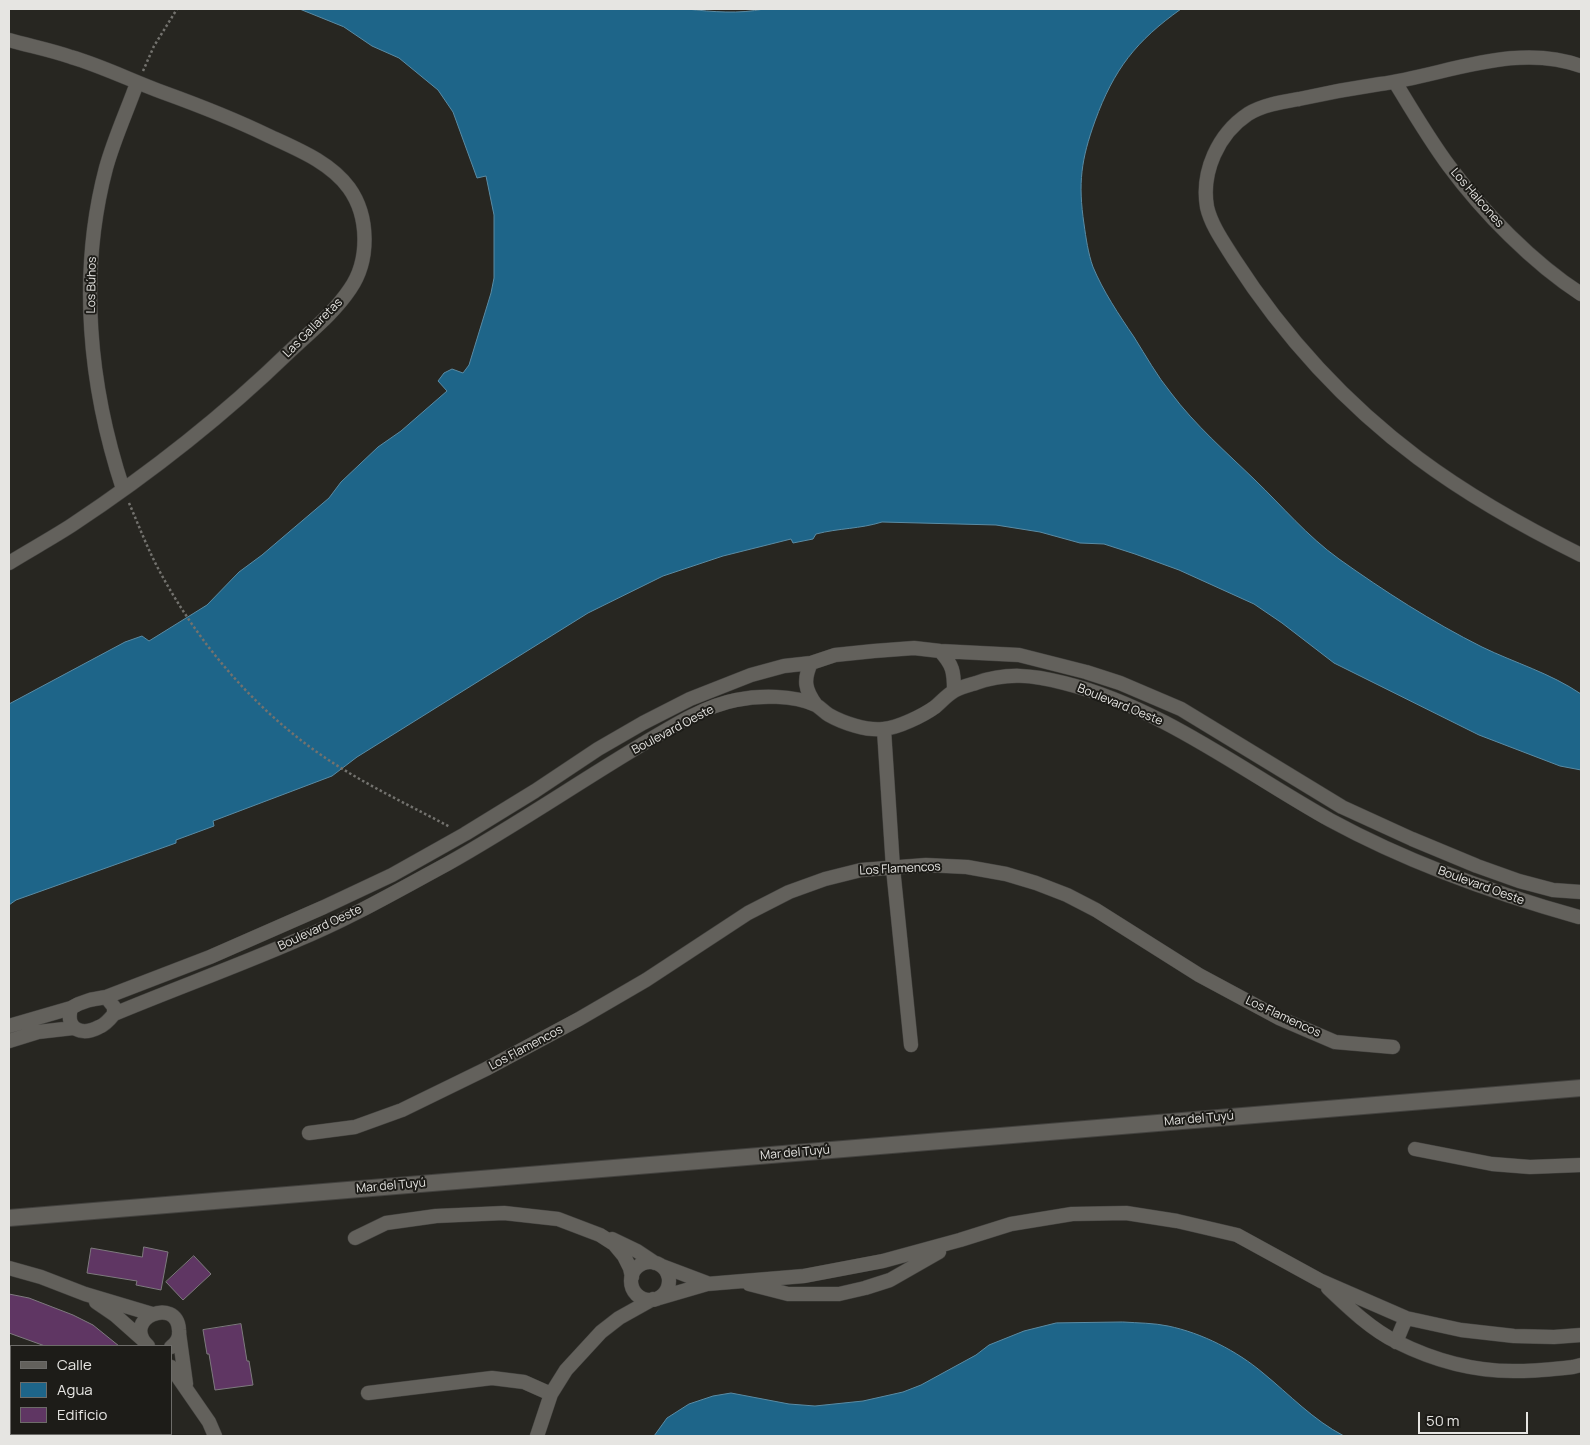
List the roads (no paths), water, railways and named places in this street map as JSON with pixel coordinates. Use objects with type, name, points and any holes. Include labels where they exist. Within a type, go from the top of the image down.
[{"type":"street","name":"Las Gallaretas","points":[[9,40],[72,57],[223,114],[325,164],[338,175],[358,203],[363,221],[364,237],[363,256],[358,274],[351,288],[335,307],[268,372],[197,433],[123,489],[71,526],[9,563]]},
{"type":"street","points":[[1581,66],[1571,62],[1540,58],[1502,59],[1460,66],[1395,82],[1343,89],[1266,106],[1248,114],[1232,127],[1220,144],[1211,162],[1205,186],[1207,209],[1224,243],[1246,278],[1289,334],[1328,378],[1372,420],[1417,457],[1470,495],[1527,528],[1581,555]]},
{"type":"street","name":"Los Halcones","points":[[1395,82],[1449,166],[1481,206],[1540,262],[1581,294]]},
{"type":"street","name":"Los Búhos","points":[[123,489],[110,450],[98,394],[92,350],[92,256],[98,210],[107,168],[137,83]]},
{"type":"street","name":"Boulevard Oeste","points":[[106,997],[210,957],[392,875],[535,791],[598,749],[690,699],[751,675],[784,666],[811,663],[834,655],[914,648],[1020,655],[1086,672],[1120,684],[1181,709],[1342,807],[1477,866],[1519,881],[1553,890],[1581,894]]},
{"type":"street","points":[[940,651],[950,662],[954,673],[954,690]]},
{"type":"street","points":[[811,663],[806,674],[807,693],[816,705]]},
{"type":"street","name":"Boulevard Oeste","points":[[114,1014],[321,929],[448,863],[651,739],[698,714],[732,700],[764,696],[788,698],[816,705],[832,716],[862,727],[884,730],[915,719],[933,709],[954,690],[993,677],[1022,675],[1066,683],[1114,699],[1168,724],[1334,822],[1402,855],[1466,882],[1580,918]]},
{"type":"street","points":[[1114,699],[1120,684]]},
{"type":"street","points":[[643,723],[651,739]]},
{"type":"street","points":[[884,730],[893,868],[911,1045]]},
{"type":"street","points":[[1334,822],[1342,807]]},
{"type":"street","points":[[441,847],[448,863]]},
{"type":"street","name":"Los Flamencos","points":[[309,1133],[355,1128],[402,1110],[486,1069],[579,1019],[646,980],[748,913],[788,892],[825,879],[861,870],[926,865],[967,867],[1006,874],[1036,883],[1067,895],[1096,910],[1199,975],[1279,1018],[1335,1042],[1393,1047]]},
{"type":"street","points":[[1580,918],[1577,908],[1581,894]]},
{"type":"street","points":[[210,957],[214,973]]},
{"type":"street","points":[[9,1026],[71,1008],[79,1003],[106,997],[114,1007],[114,1014],[104,1024],[91,1030],[73,1028],[38,1032],[9,1041]]},
{"type":"street","points":[[71,1008],[69,1022],[73,1028]]},
{"type":"street","name":"Mar del Tuyú","points":[[9,1218],[1581,1088]]},
{"type":"street","points":[[1415,1149],[1492,1164],[1520,1166],[1581,1165]]},
{"type":"street","points":[[355,1238],[386,1223],[436,1216],[504,1213],[558,1219],[618,1241],[658,1264],[668,1276],[668,1288],[656,1299],[647,1299],[636,1293],[630,1268],[624,1256],[614,1244],[600,1235]]},
{"type":"street","points":[[537,1436],[551,1394],[566,1370],[601,1332],[619,1318],[656,1299],[708,1284],[804,1276],[883,1261],[1011,1224],[1072,1214],[1126,1213],[1177,1221],[1236,1235],[1320,1281],[1406,1318],[1461,1330],[1505,1335],[1554,1337],[1581,1335]]},
{"type":"street","points":[[736,1281],[788,1294],[839,1294],[890,1280],[960,1240]]},
{"type":"street","points":[[883,1261],[890,1280]]},
{"type":"street","points":[[619,1318],[627,1304],[632,1280],[638,1267],[649,1262],[708,1284]]},
{"type":"street","points":[[9,1268],[152,1314]]},
{"type":"street","points":[[804,1276],[807,1295]]},
{"type":"street","points":[[1320,1281],[1354,1312],[1396,1342],[1435,1358],[1478,1369],[1518,1371],[1581,1365]]},
{"type":"street","points":[[85,1294],[115,1315],[145,1343]]},
{"type":"street","points":[[145,1343],[141,1327],[147,1317],[158,1312],[169,1314],[177,1322],[186,1387]]},
{"type":"street","points":[[1396,1342],[1406,1318]]},
{"type":"street","points":[[172,1346],[178,1339],[179,1333]]},
{"type":"street","points":[[172,1368],[209,1422],[215,1436]]},
{"type":"street","points":[[368,1392],[492,1378],[524,1382],[551,1394]]},
{"type":"water","points":[[300,9],[687,9],[745,12],[764,9],[1181,9],[1139,45],[1119,71],[1102,103],[1087,148],[1081,184],[1082,209],[1090,256],[1102,285],[1156,373],[1180,405],[1316,541],[1373,583],[1445,627],[1482,647],[1545,674],[1581,694],[1581,770],[1560,766],[1479,735],[1334,663],[1254,604],[1179,570],[1135,554],[1104,544],[1080,543],[1040,532],[996,525],[882,522],[816,534],[813,539],[793,543],[791,539],[723,556],[663,576],[588,613],[357,757],[332,776],[213,821],[214,826],[176,840],[176,843],[16,900],[9,905],[9,704],[125,642],[142,636],[149,641],[207,605],[239,572],[329,498],[341,482],[378,447],[401,431],[447,391],[438,381],[444,373],[452,369],[463,373],[469,365],[494,278],[494,215],[486,176],[477,178],[453,112],[438,90],[399,58],[372,46],[344,27]]},
{"type":"water","points":[[1123,1322],[1181,1329],[1206,1338],[1230,1350],[1253,1365],[1312,1415],[1344,1436],[654,1436],[667,1418],[689,1404],[713,1396],[731,1393],[789,1404],[815,1406],[863,1401],[903,1392],[921,1385],[976,1355],[989,1345],[1024,1331],[1056,1323]]}]
